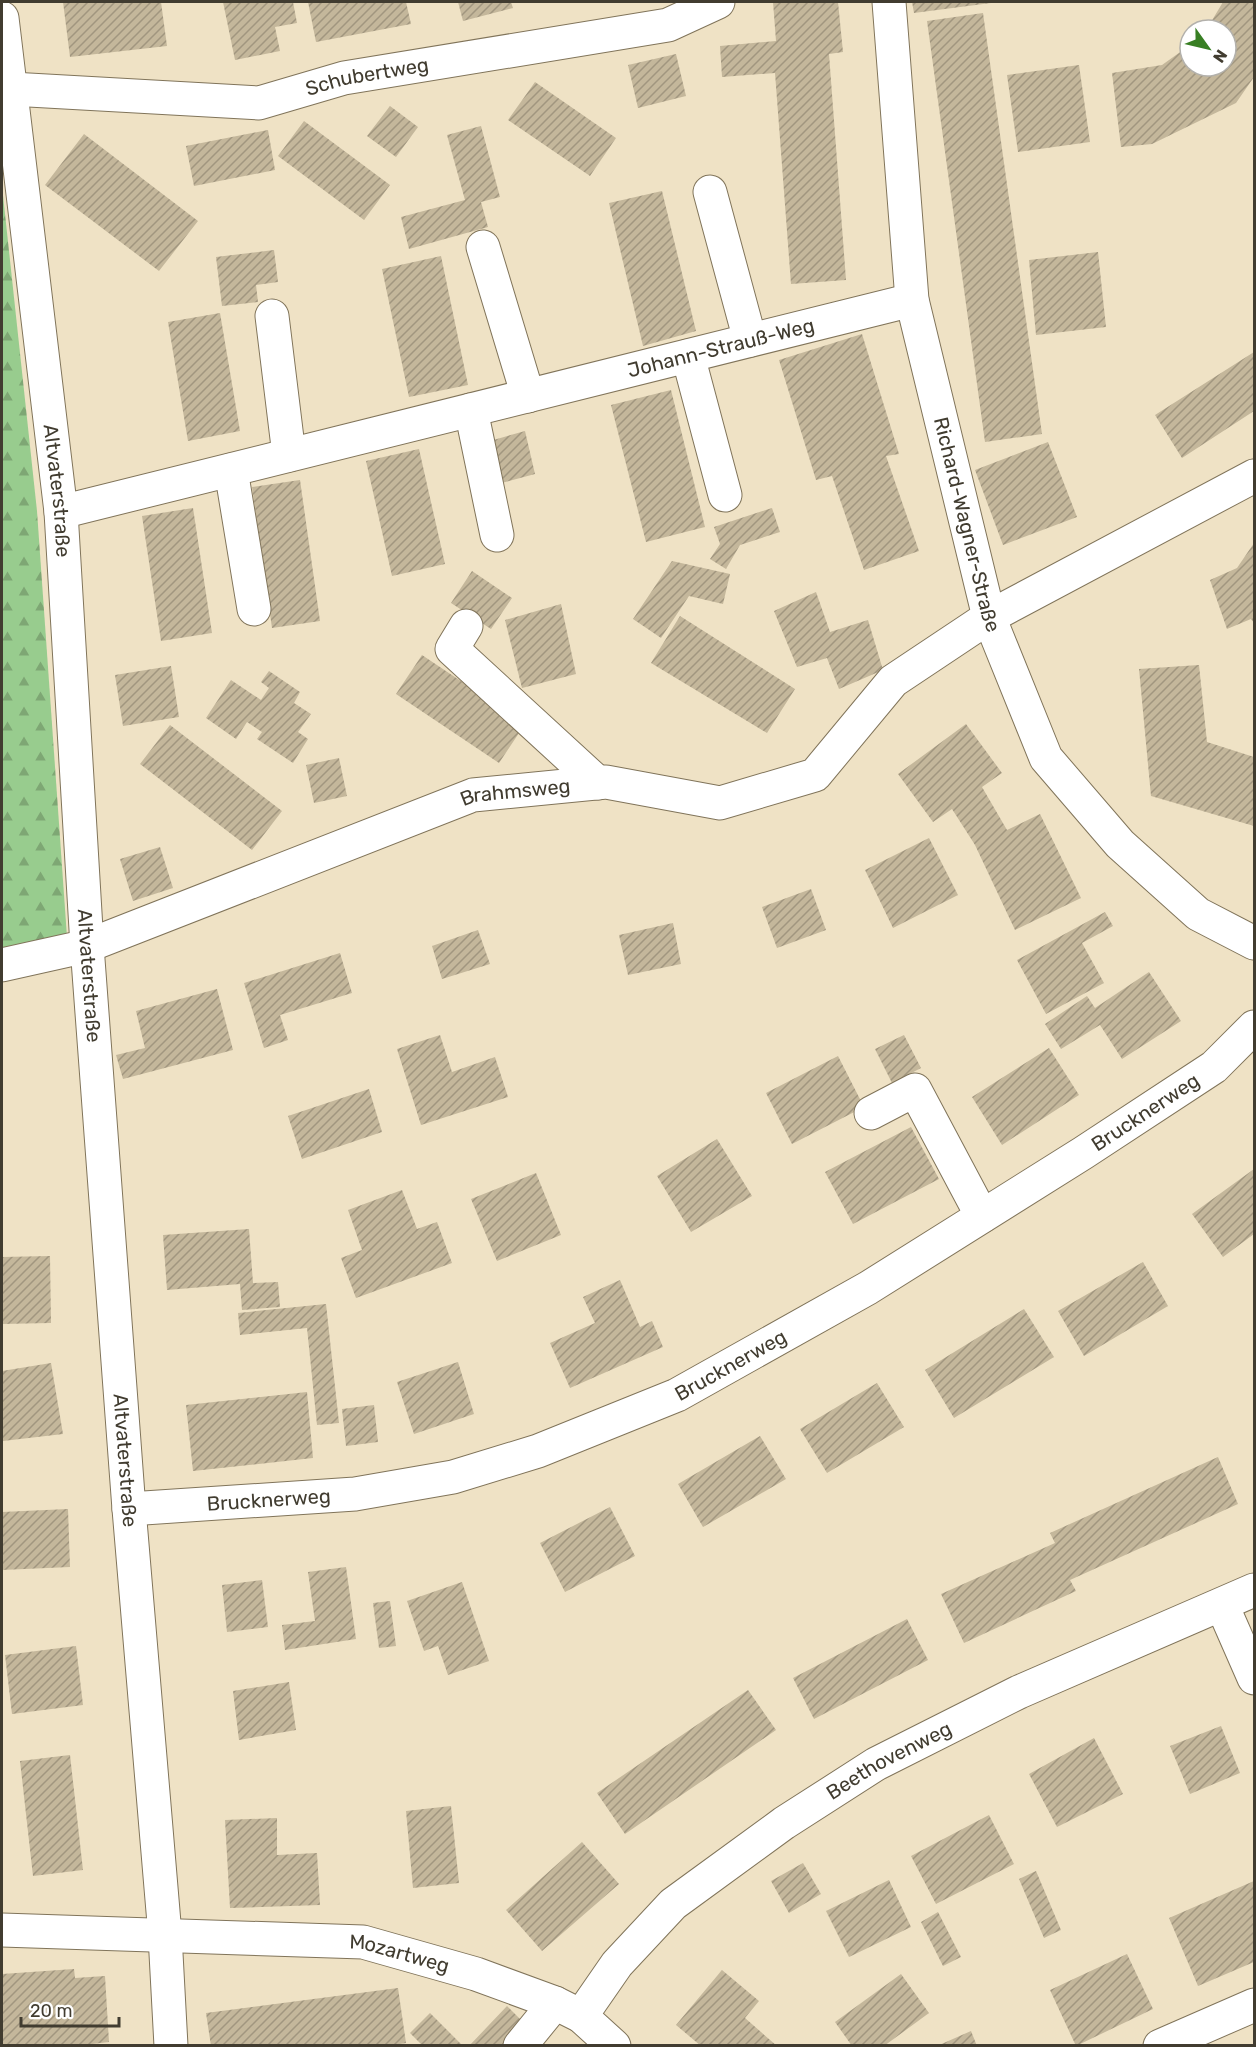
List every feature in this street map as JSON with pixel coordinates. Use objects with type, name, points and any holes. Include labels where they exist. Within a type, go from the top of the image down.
[{"type":"street","name":"Schubertweg","points":[[11,89],[258,103],[344,78],[668,25],[718,2]]},
{"type":"street","name":"Richard-Wagner-Straße","points":[[889,2],[912,300],[989,617],[1046,758],[1120,844],[1198,914],[1254,943]]},
{"type":"street","name":"Altvaterstraße","points":[[2,18],[61,512],[87,946],[129,1509],[165,1935],[171,2046]]},
{"type":"street","points":[[710,192],[750,340]]},
{"type":"street","points":[[483,247],[528,396]]},
{"type":"street","name":"Johann-Strauß-Weg","points":[[61,512],[912,300]]},
{"type":"street","points":[[272,316],[290,455]]},
{"type":"street","points":[[688,356],[725,495]]},
{"type":"street","points":[[471,410],[497,535]]},
{"type":"street","points":[[231,470],[254,609]]},
{"type":"street","name":"Brahmsweg","points":[[2,965],[87,946],[473,795],[606,782],[720,804],[815,775],[893,681],[989,617],[1254,476]]},
{"type":"street","points":[[466,626],[452,649],[598,783]]},
{"type":"street","name":"Brucknerweg","points":[[129,1509],[355,1494],[453,1477],[538,1451],[677,1395],[868,1288],[1083,1153],[1214,1067],[1254,1027]]},
{"type":"street","points":[[871,1113],[915,1090],[982,1216]]},
{"type":"street","name":"Beethovenweg","points":[[520,2046],[568,2010],[617,1964],[673,1904],[784,1823],[876,1764],[1019,1692],[1254,1590]]},
{"type":"street","points":[[1222,1605],[1254,1678]]},
{"type":"street","points":[[2,1930],[165,1935]]},
{"type":"street","name":"Mozartweg","points":[[165,1935],[363,1942],[476,1974],[568,2010],[614,2046]]},
{"type":"street","points":[[1160,2046],[1254,2005]]},
{"type":"green space","points":[[2,186],[37,511],[67,937],[2,951]]},
{"type":"building","points":[[63,2],[161,2],[167,46],[70,57]]},
{"type":"building","points":[[223,2],[293,2],[297,23],[275,27],[280,51],[235,60]]},
{"type":"building","points":[[308,2],[406,2],[411,24],[316,42]]},
{"type":"building","points":[[458,2],[511,2],[513,8],[463,21]]},
{"type":"building","points":[[773,2],[838,2],[843,52],[829,54],[846,280],[791,284],[775,73],[722,77],[720,46],[776,41]]},
{"type":"building","points":[[912,2],[991,2],[991,3],[914,13]]},
{"type":"building","points":[[1223,2],[1254,2],[1254,77],[1236,103],[1152,144],[1121,147],[1112,73],[1162,65],[1178,54],[1178,78],[1238,78],[1238,18],[1213,18]]},
{"type":"building","points":[[983,13],[1042,434],[985,442],[927,21]]},
{"type":"building","points":[[676,54],[686,96],[638,108],[628,65]]},
{"type":"building","points":[[1079,65],[1090,142],[1018,152],[1007,75]]},
{"type":"building","points":[[535,82],[616,138],[590,176],[508,120]]},
{"type":"building","points":[[390,106],[418,127],[396,157],[367,136]]},
{"type":"building","points":[[304,121],[390,185],[364,220],[278,156]]},
{"type":"building","points":[[481,126],[500,197],[481,202],[488,227],[409,249],[401,217],[465,200],[447,135]]},
{"type":"building","points":[[268,130],[275,170],[194,186],[186,146]]},
{"type":"building","points":[[84,134],[198,221],[159,271],[45,185]]},
{"type":"building","points":[[662,191],[696,331],[643,346],[609,203]]},
{"type":"building","points":[[274,250],[278,282],[256,285],[258,302],[222,306],[216,257]]},
{"type":"building","points":[[1098,252],[1106,327],[1036,335],[1029,260]]},
{"type":"building","points":[[441,256],[468,385],[409,397],[382,269]]},
{"type":"building","points":[[220,313],[240,431],[188,441],[168,322]]},
{"type":"building","points":[[862,334],[899,454],[886,456],[919,551],[864,570],[832,476],[816,480],[779,360]]},
{"type":"building","points":[[1254,352],[1254,411],[1182,458],[1155,415]]},
{"type":"building","points":[[671,390],[705,527],[646,542],[611,405]]},
{"type":"building","points":[[525,431],[535,474],[498,484],[490,441]]},
{"type":"building","points":[[1048,442],[1077,517],[1003,545],[975,470]]},
{"type":"building","points":[[419,449],[445,564],[392,576],[366,461]]},
{"type":"building","points":[[300,480],[320,621],[272,628],[252,487]]},
{"type":"building","points":[[193,508],[212,633],[161,641],[142,516]]},
{"type":"building","points":[[772,508],[780,532],[740,545],[726,569],[710,559],[720,544],[714,527]]},
{"type":"building","points":[[1254,543],[1254,623],[1251,619],[1227,629],[1210,580],[1237,568]]},
{"type":"building","points":[[672,561],[730,574],[723,604],[689,596],[661,638],[633,619]]},
{"type":"building","points":[[472,571],[512,598],[491,629],[451,603]]},
{"type":"building","points":[[816,592],[830,632],[868,620],[883,670],[839,689],[827,658],[797,667],[774,611]]},
{"type":"building","points":[[561,604],[576,674],[522,688],[505,620]]},
{"type":"building","points":[[680,616],[795,689],[767,733],[651,663]]},
{"type":"building","points":[[422,655],[525,724],[499,763],[396,694]]},
{"type":"building","points":[[1199,665],[1207,742],[1254,757],[1254,826],[1151,796],[1139,669]]},
{"type":"building","points":[[171,666],[179,717],[123,726],[115,675]]},
{"type":"building","points":[[269,671],[300,692],[294,703],[311,714],[298,732],[308,739],[293,763],[257,739],[262,732],[247,722],[236,739],[206,718],[231,680],[261,700],[269,688],[261,682]]},
{"type":"building","points":[[966,724],[1002,773],[982,787],[1007,830],[1040,814],[1081,898],[1015,930],[975,845],[952,809],[933,822],[898,774]]},
{"type":"building","points":[[170,725],[282,811],[252,850],[140,764]]},
{"type":"building","points":[[339,758],[347,796],[314,803],[306,765]]},
{"type":"building","points":[[929,838],[958,895],[893,928],[865,870]]},
{"type":"building","points":[[160,847],[173,888],[133,901],[120,859]]},
{"type":"building","points":[[811,889],[826,930],[777,948],[762,907]]},
{"type":"building","points":[[1105,912],[1113,926],[1082,943],[1104,983],[1046,1014],[1017,960]]},
{"type":"building","points":[[673,923],[681,964],[628,975],[619,935]]},
{"type":"building","points":[[478,930],[490,964],[442,979],[432,946]]},
{"type":"building","points":[[340,953],[352,993],[280,1015],[288,1040],[264,1048],[244,983]]},
{"type":"building","points":[[1149,972],[1181,1021],[1122,1059],[1100,1025],[1061,1049],[1045,1024],[1087,996],[1095,1008]]},
{"type":"building","points":[[217,989],[233,1050],[123,1079],[116,1055],[145,1048],[136,1011]]},
{"type":"building","points":[[440,1035],[452,1072],[495,1057],[508,1097],[421,1125],[397,1049]]},
{"type":"building","points":[[904,1035],[921,1068],[892,1083],[875,1049]]},
{"type":"building","points":[[1049,1048],[1079,1095],[1002,1145],[972,1097]]},
{"type":"building","points":[[838,1056],[864,1107],[792,1144],[766,1093]]},
{"type":"building","points":[[369,1089],[382,1132],[302,1159],[288,1116]]},
{"type":"building","points":[[911,1127],[939,1179],[853,1224],[825,1172]]},
{"type":"building","points":[[717,1139],[752,1196],[691,1232],[657,1176]]},
{"type":"building","points":[[1254,1169],[1254,1234],[1223,1257],[1192,1214]]},
{"type":"building","points":[[536,1173],[561,1235],[497,1261],[471,1199]]},
{"type":"building","points":[[402,1190],[417,1229],[437,1222],[452,1263],[356,1298],[341,1258],[362,1250],[348,1210]]},
{"type":"building","points":[[249,1229],[253,1283],[278,1282],[280,1307],[242,1310],[240,1284],[167,1290],[163,1235]]},
{"type":"building","points":[[50,1256],[51,1323],[2,1324],[2,1257]]},
{"type":"building","points":[[1143,1262],[1168,1306],[1084,1356],[1058,1311]]},
{"type":"building","points":[[620,1280],[640,1327],[652,1321],[663,1347],[570,1388],[550,1343],[595,1323],[583,1297]]},
{"type":"building","points":[[326,1304],[339,1423],[317,1425],[307,1328],[240,1335],[238,1313]]},
{"type":"building","points":[[1024,1309],[1054,1357],[954,1418],[925,1370]]},
{"type":"building","points":[[458,1362],[474,1414],[414,1434],[397,1382]]},
{"type":"building","points":[[51,1363],[63,1434],[3,1441],[2,1371]]},
{"type":"building","points":[[877,1383],[904,1427],[827,1473],[800,1429]]},
{"type":"building","points":[[307,1392],[313,1458],[193,1471],[186,1405]]},
{"type":"building","points":[[374,1405],[378,1442],[346,1446],[342,1409]]},
{"type":"building","points":[[760,1436],[786,1479],[703,1527],[678,1484]]},
{"type":"building","points":[[1218,1457],[1238,1504],[1070,1580],[1076,1591],[964,1643],[941,1594],[1055,1543],[1050,1533]]},
{"type":"building","points":[[610,1507],[635,1556],[565,1592],[540,1543]]},
{"type":"building","points":[[68,1509],[70,1567],[2,1570],[2,1512]]},
{"type":"building","points":[[346,1567],[356,1639],[285,1650],[282,1625],[315,1621],[308,1572]]},
{"type":"building","points":[[262,1580],[268,1627],[227,1632],[222,1585]]},
{"type":"building","points":[[462,1582],[489,1661],[448,1675],[438,1646],[424,1651],[407,1601]]},
{"type":"building","points":[[390,1601],[396,1646],[379,1648],[373,1603]]},
{"type":"building","points":[[907,1619],[928,1660],[814,1719],[793,1678]]},
{"type":"building","points":[[76,1646],[83,1705],[12,1714],[5,1655]]},
{"type":"building","points":[[289,1682],[296,1730],[239,1740],[233,1691]]},
{"type":"building","points":[[748,1690],[776,1730],[625,1834],[597,1793]]},
{"type":"building","points":[[1221,1726],[1240,1773],[1190,1794],[1170,1746]]},
{"type":"building","points":[[1094,1738],[1123,1794],[1057,1827],[1029,1774]]},
{"type":"building","points":[[70,1755],[83,1870],[33,1876],[20,1761]]},
{"type":"building","points":[[451,1806],[459,1883],[413,1888],[406,1811]]},
{"type":"building","points":[[989,1815],[1014,1864],[936,1904],[911,1856]]},
{"type":"building","points":[[277,1818],[277,1855],[317,1853],[320,1905],[230,1908],[225,1820]]},
{"type":"building","points":[[582,1842],[619,1884],[542,1951],[506,1910]]},
{"type":"building","points":[[803,1863],[821,1894],[789,1913],[771,1881]]},
{"type":"building","points":[[1036,1871],[1061,1930],[1044,1938],[1019,1879]]},
{"type":"building","points":[[889,1880],[911,1927],[849,1957],[826,1911]]},
{"type":"building","points":[[1254,1881],[1254,1962],[1198,1986],[1169,1918]]},
{"type":"building","points":[[938,1912],[961,1957],[943,1966],[921,1922]]},
{"type":"building","points":[[1127,1954],[1153,2009],[1076,2046],[1050,1990]]},
{"type":"building","points":[[74,1969],[75,1978],[105,1976],[109,2042],[76,2046],[2,2046],[2,1974]]},
{"type":"building","points":[[722,1970],[759,2001],[745,2018],[777,2046],[701,2046],[676,2025]]},
{"type":"building","points":[[901,1974],[929,2013],[884,2046],[852,2046],[835,2022]]},
{"type":"building","points":[[398,1988],[406,2043],[388,2046],[211,2046],[206,2013]]},
{"type":"building","points":[[507,2006],[530,2029],[513,2046],[469,2046]]},
{"type":"building","points":[[430,2013],[463,2046],[423,2046],[410,2033]]},
{"type":"building","points":[[971,2031],[977,2046],[937,2046]]}]
